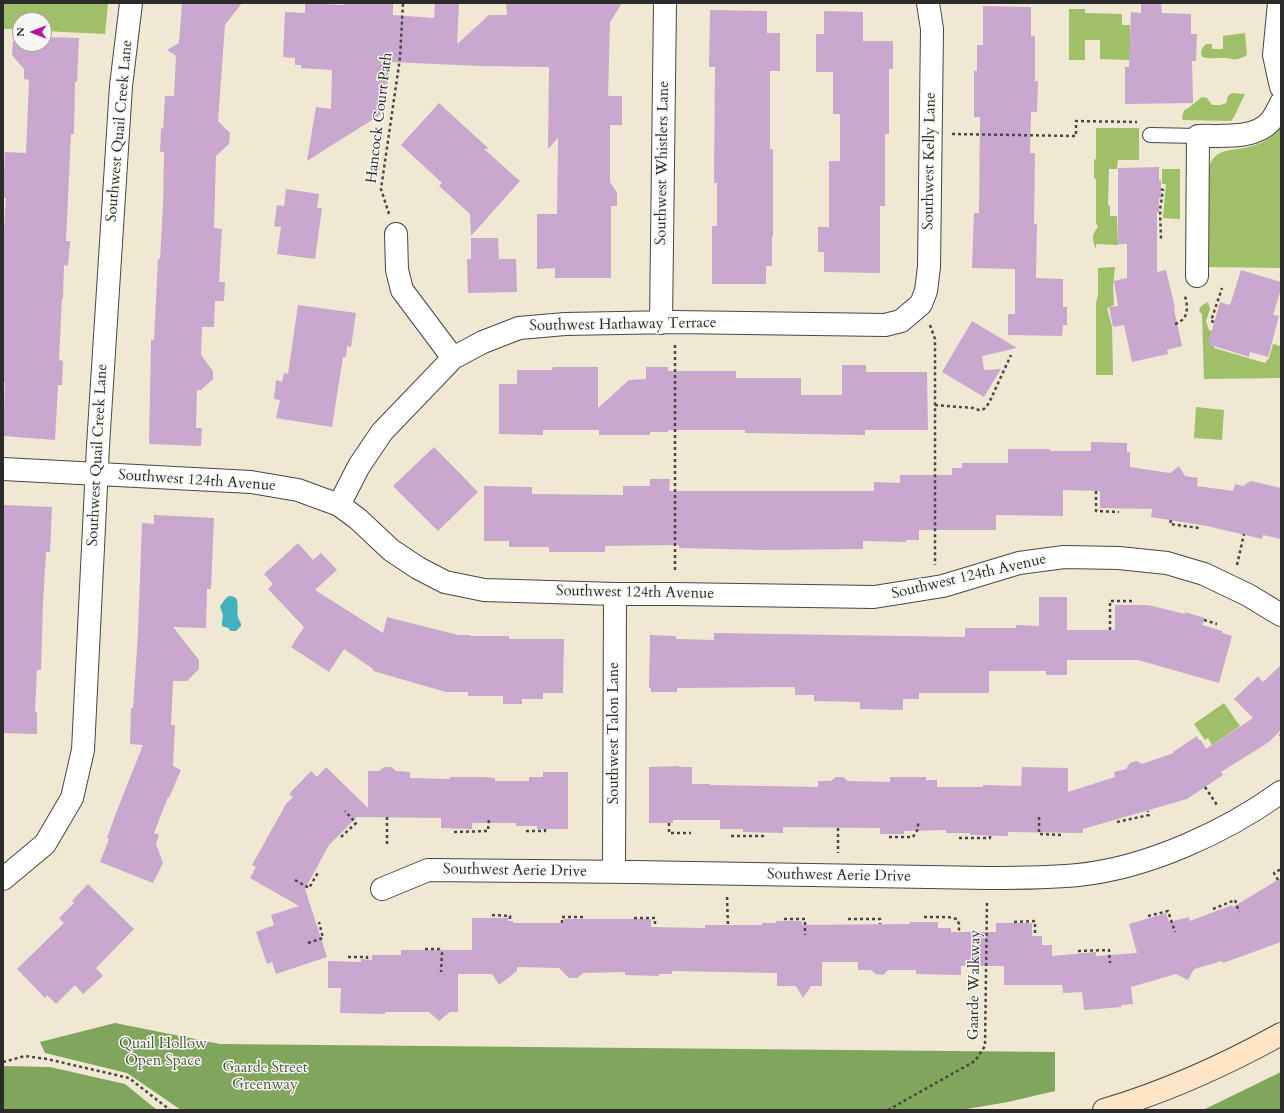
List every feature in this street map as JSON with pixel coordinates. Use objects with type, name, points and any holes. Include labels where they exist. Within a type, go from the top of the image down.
[{"type":"main road","points":[[1104,1110],[1164,1090],[1235,1058],[1281,1034]]},
{"type":"street","name":"Southwest Quail Creek Lane","points":[[3,879],[45,844],[72,798],[83,750],[97,474],[121,86],[131,3]]},
{"type":"street","name":"Southwest Whistlers Lane","points":[[665,3],[668,323]]},
{"type":"street","name":"Southwest Kelly Lane","points":[[916,309],[926,291],[929,267],[932,29],[928,3]]},
{"type":"street","points":[[1279,3],[1274,55],[1281,87]]},
{"type":"street","points":[[1197,276],[1198,136],[1248,134],[1259,130],[1270,122],[1281,103]]},
{"type":"street","points":[[396,234],[397,270],[402,290],[453,358]]},
{"type":"street","name":"Southwest Hathaway Terrace","points":[[339,505],[359,466],[382,432],[453,358],[483,342],[519,328],[565,324],[668,323],[885,325],[901,321],[916,309]]},
{"type":"street","name":"Southwest 124th Avenue","points":[[3,469],[251,482],[298,490],[339,505],[358,518],[391,550],[418,568],[445,582],[484,590],[615,594],[874,597],[935,588],[1019,563],[1064,556],[1126,558],[1167,563],[1204,574],[1248,595],[1281,615]]},
{"type":"street","name":"Southwest Talon Lane","points":[[614,872],[615,594]]},
{"type":"street","name":"Southwest Aerie Drive","points":[[382,889],[428,870],[987,878],[1041,878],[1079,875],[1131,864],[1189,845],[1250,813],[1281,792]]},
{"type":"lane","points":[[1150,136],[1198,136]]},
{"type":"path","name":"Hancock Court Path","points":[[396,234],[381,189],[400,58],[403,3]]},
{"type":"path","points":[[930,134],[1076,136],[1076,121],[1139,122]]},
{"type":"path","points":[[1161,189],[1163,190],[1160,210],[1162,239]]},
{"type":"path","points":[[1214,322],[1212,321],[1222,288]]},
{"type":"path","points":[[1175,324],[1182,321],[1188,310],[1184,293]]},
{"type":"path","points":[[916,309],[935,339],[935,588]]},
{"type":"path","points":[[668,323],[674,594]]},
{"type":"path","points":[[935,405],[973,408],[980,410],[984,409],[989,403],[1011,355]]},
{"type":"path","points":[[1096,490],[1096,511],[1119,512]]},
{"type":"path","points":[[1171,520],[1170,524],[1199,528]]},
{"type":"path","points":[[1236,569],[1244,534]]},
{"type":"path","points":[[1110,630],[1110,601],[1133,601]]},
{"type":"path","points":[[1204,620],[1217,624]]},
{"type":"path","points":[[1205,787],[1219,809]]},
{"type":"path","points":[[341,837],[356,823],[344,811]]},
{"type":"path","points":[[1117,822],[1149,815],[1148,811]]},
{"type":"path","points":[[387,817],[387,845]]},
{"type":"path","points":[[1039,817],[1039,834],[1062,835]]},
{"type":"path","points":[[454,832],[488,831],[489,818]]},
{"type":"path","points":[[888,837],[913,837],[918,829],[918,821]]},
{"type":"path","points":[[669,823],[669,833],[691,833]]},
{"type":"path","points":[[838,828],[838,858]]},
{"type":"path","points":[[526,831],[545,831],[545,829]]},
{"type":"path","points":[[731,836],[763,836],[763,832]]},
{"type":"path","points":[[959,838],[990,838],[990,835]]},
{"type":"path","points":[[1278,880],[1274,873],[1281,869]]},
{"type":"path","points":[[294,880],[309,888],[319,871]]},
{"type":"path","name":"Gaarde Walkway","points":[[888,1110],[975,1061],[985,1046],[987,878]]},
{"type":"path","points":[[727,894],[728,925]]},
{"type":"path","points":[[1214,909],[1235,900],[1239,912]]},
{"type":"path","points":[[1148,916],[1168,911],[1175,932]]},
{"type":"path","points":[[492,916],[510,916],[510,921]]},
{"type":"path","points":[[562,923],[562,917],[585,917]]},
{"type":"path","points":[[924,917],[948,917],[957,919],[959,924],[959,932]]},
{"type":"path","points":[[634,918],[654,918],[654,927]]},
{"type":"path","points":[[848,919],[880,918],[880,924]]},
{"type":"path","points":[[784,919],[805,919],[805,935]]},
{"type":"path","points":[[1014,922],[1035,921],[1035,936]]},
{"type":"path","points":[[308,944],[323,938],[319,922]]},
{"type":"path","points":[[425,949],[439,949],[442,953],[441,972]]},
{"type":"path","points":[[1078,951],[1109,950],[1110,963]]},
{"type":"path","points":[[348,957],[367,957],[367,960]]},
{"type":"path","points":[[3,1062],[26,1056],[47,1059],[129,1078],[170,1110]]},
{"type":"green space","points":[[3,3],[108,3],[105,34],[52,31],[52,12],[12,12],[12,29],[3,29]]},
{"type":"green space","points":[[1069,9],[1085,9],[1085,13],[1122,14],[1122,25],[1130,25],[1130,60],[1100,59],[1100,40],[1085,40],[1085,60],[1069,60]]},
{"type":"green space","points":[[1245,33],[1247,55],[1236,59],[1202,57],[1201,53],[1206,44],[1212,44],[1212,49],[1223,49],[1223,36]]},
{"type":"green space","points":[[1232,93],[1245,94],[1231,121],[1183,120],[1184,110],[1202,97],[1207,98],[1212,105],[1221,105],[1226,103],[1228,96]]},
{"type":"green space","points":[[1281,125],[1281,268],[1208,267],[1208,175],[1213,159],[1217,154],[1229,150],[1252,146],[1265,141],[1273,136]]},
{"type":"green space","points":[[1096,128],[1139,128],[1139,160],[1118,160],[1117,169],[1109,169],[1108,205],[1110,206],[1110,216],[1117,216],[1118,245],[1096,244],[1096,249],[1093,238],[1098,227],[1096,223],[1096,180],[1094,177],[1094,160],[1096,159]]},
{"type":"green space","points":[[1162,169],[1180,169],[1180,219],[1163,218],[1166,184],[1162,184]]},
{"type":"green space","points":[[1115,267],[1113,287],[1114,305],[1107,308],[1112,327],[1113,375],[1096,375],[1096,302],[1098,296],[1098,268]]},
{"type":"green space","points":[[1208,302],[1210,309],[1206,321],[1209,330],[1218,333],[1214,348],[1265,363],[1269,358],[1273,344],[1281,346],[1281,378],[1204,379],[1202,314],[1199,311],[1201,306]]},
{"type":"green space","points":[[1196,407],[1224,410],[1222,440],[1194,438]]},
{"type":"green space","points":[[1224,703],[1240,726],[1212,745],[1208,738],[1205,740],[1194,724]]},
{"type":"green space","name":"Gaarde Street Greenway","points":[[115,1023],[220,1044],[1055,1052],[1055,1091],[1008,1102],[961,1110],[181,1110],[127,1073],[45,1053],[40,1042]]},
{"type":"green space","points":[[3,1066],[50,1067],[125,1084],[157,1110],[3,1110]]},
{"type":"green space","points":[[1281,1072],[1281,1110],[1203,1110]]},
{"type":"water","points":[[229,596],[236,598],[238,603],[238,617],[241,626],[236,631],[231,631],[222,626],[223,616],[220,606]]},
{"type":"building","points":[[182,3],[242,3],[225,25],[218,121],[230,133],[229,144],[216,156],[214,228],[222,229],[219,282],[225,282],[224,301],[215,301],[214,327],[202,327],[201,355],[213,371],[213,379],[201,390],[197,390],[196,428],[202,428],[201,446],[149,444],[151,340],[154,340],[158,259],[160,259],[163,207],[164,152],[160,152],[161,128],[163,129],[165,96],[174,96],[176,56],[167,50],[179,43]]},
{"type":"building","points":[[305,3],[344,5],[344,3],[393,3],[393,15],[434,18],[435,3],[459,3],[457,44],[489,15],[507,15],[506,3],[622,3],[610,22],[608,96],[622,96],[622,125],[610,125],[610,182],[617,193],[617,206],[611,206],[611,278],[555,278],[555,268],[537,269],[537,214],[557,214],[558,138],[548,149],[549,67],[390,62],[383,113],[307,161],[316,107],[331,109],[332,70],[301,68],[301,65],[295,65],[295,58],[283,57],[285,12],[305,13]]},
{"type":"building","points":[[1141,3],[1161,3],[1162,13],[1191,14],[1191,34],[1197,34],[1196,61],[1192,61],[1193,103],[1125,104],[1125,67],[1129,67],[1131,12],[1141,13]]},
{"type":"building","points":[[983,6],[1031,7],[1031,36],[1035,36],[1035,81],[1038,81],[1037,112],[1031,112],[1030,153],[1035,153],[1034,224],[1037,224],[1036,278],[1063,279],[1063,307],[1067,307],[1067,325],[1063,325],[1062,336],[1008,335],[1008,314],[1015,314],[1015,269],[972,268],[974,213],[979,213],[980,117],[974,117],[974,71],[977,71],[977,45],[983,45]]},
{"type":"building","points":[[710,10],[767,11],[767,33],[780,33],[780,71],[770,71],[770,149],[773,149],[773,236],[772,266],[766,266],[766,284],[712,284],[712,226],[717,226],[717,183],[714,183],[715,67],[709,67]]},
{"type":"building","points":[[824,11],[863,12],[863,41],[893,41],[893,69],[889,69],[889,134],[885,134],[885,206],[880,206],[880,273],[824,272],[824,252],[818,252],[818,227],[829,227],[829,161],[840,161],[840,114],[833,114],[833,72],[816,72],[816,34],[824,34]]},
{"type":"building","points":[[52,37],[79,38],[77,82],[75,82],[74,134],[71,134],[66,241],[70,241],[68,266],[64,265],[63,299],[62,298],[59,360],[63,361],[62,385],[58,385],[55,440],[3,436],[5,382],[3,382],[3,244],[6,198],[3,198],[3,171],[5,152],[26,153],[29,80],[24,79],[24,69],[12,55],[12,52],[52,52]]},
{"type":"building","points":[[439,103],[489,149],[484,149],[520,181],[471,236],[470,214],[439,186],[442,183],[401,145]]},
{"type":"building","points":[[1159,167],[1161,198],[1159,198],[1159,212],[1157,212],[1157,272],[1166,270],[1182,346],[1167,350],[1168,354],[1132,362],[1124,325],[1113,327],[1109,307],[1118,306],[1114,281],[1127,278],[1127,244],[1118,244],[1118,168]]},
{"type":"building","points":[[286,189],[319,194],[317,208],[322,208],[315,259],[277,254],[281,227],[274,226],[277,205],[284,206]]},
{"type":"building","points":[[471,238],[498,238],[499,259],[516,259],[517,292],[468,293],[467,259],[471,259]]},
{"type":"building","points":[[1241,270],[1281,282],[1281,289],[1273,315],[1279,316],[1268,357],[1250,352],[1249,357],[1208,344],[1220,302],[1230,305]]},
{"type":"building","points":[[298,305],[356,313],[351,347],[347,346],[346,357],[343,357],[332,427],[276,418],[280,400],[274,399],[276,380],[282,382],[284,373],[288,374]]},
{"type":"building","points":[[972,321],[1017,348],[982,356],[984,370],[1001,369],[984,397],[942,372]]},
{"type":"building","points":[[842,365],[866,365],[866,372],[927,372],[928,430],[865,430],[865,435],[745,433],[745,430],[668,430],[668,432],[650,432],[650,435],[599,435],[599,430],[543,430],[543,435],[499,434],[499,384],[517,384],[517,370],[552,370],[553,367],[598,367],[598,408],[629,380],[646,379],[646,367],[668,367],[668,371],[736,371],[736,378],[801,378],[801,395],[842,395]]},
{"type":"building","points":[[1091,442],[1127,443],[1127,452],[1130,452],[1130,467],[1170,473],[1179,466],[1185,476],[1198,478],[1197,486],[1233,491],[1235,484],[1243,486],[1251,481],[1281,488],[1281,539],[1263,535],[1262,539],[1207,526],[1151,517],[1152,509],[1100,508],[1100,491],[1063,490],[1063,516],[996,515],[996,530],[919,530],[919,540],[906,540],[906,542],[863,541],[863,549],[765,550],[679,548],[679,545],[605,546],[605,552],[549,552],[549,547],[509,547],[509,541],[484,541],[484,486],[532,487],[532,494],[623,495],[623,486],[650,486],[650,479],[670,479],[669,491],[874,491],[874,482],[900,483],[900,475],[952,475],[952,468],[962,468],[962,463],[1008,463],[1008,449],[1091,451]]},
{"type":"building","points":[[434,447],[478,492],[438,531],[393,486]]},
{"type":"building","points":[[3,505],[52,507],[50,552],[46,552],[41,670],[37,670],[35,712],[37,712],[37,734],[3,733]]},
{"type":"building","points":[[154,515],[214,518],[211,589],[207,589],[206,628],[173,627],[199,660],[199,669],[187,681],[173,681],[171,725],[175,725],[173,766],[181,770],[169,798],[168,797],[154,833],[159,835],[156,844],[163,863],[153,883],[100,862],[109,839],[107,838],[116,813],[143,745],[130,744],[131,708],[133,708],[138,633],[142,523],[154,524]]},
{"type":"building","points":[[298,543],[313,560],[321,553],[337,570],[315,590],[383,633],[387,617],[458,635],[509,636],[509,639],[564,639],[563,693],[543,693],[543,699],[522,699],[522,704],[503,704],[503,696],[468,696],[468,692],[446,692],[373,671],[373,669],[344,649],[329,672],[291,647],[304,627],[268,589],[273,584],[264,574]]},
{"type":"building","points":[[1039,597],[1067,597],[1067,630],[1115,630],[1115,605],[1148,605],[1185,614],[1185,612],[1205,618],[1202,625],[1222,631],[1222,633],[1232,636],[1219,683],[1138,660],[1067,660],[1067,675],[1046,675],[1046,671],[989,671],[989,693],[919,693],[919,699],[903,699],[903,710],[860,709],[860,702],[814,701],[814,695],[795,695],[795,687],[677,688],[677,692],[651,692],[651,688],[649,688],[650,635],[676,636],[676,639],[714,640],[714,633],[965,637],[965,628],[1016,628],[1016,625],[1039,626]]},
{"type":"building","points":[[1281,665],[1281,730],[1269,742],[1221,772],[1223,775],[1187,799],[1083,829],[1083,833],[1008,832],[1008,836],[946,833],[946,830],[904,831],[904,834],[880,834],[880,828],[783,827],[783,833],[743,832],[743,829],[720,829],[720,820],[673,820],[673,823],[649,823],[649,767],[692,767],[692,784],[818,787],[818,781],[831,781],[836,777],[843,777],[848,781],[890,782],[890,777],[926,777],[926,780],[937,780],[937,787],[983,787],[983,785],[1021,786],[1022,767],[1068,768],[1068,792],[1115,777],[1114,772],[1126,769],[1130,763],[1137,761],[1142,764],[1174,753],[1173,752],[1197,736],[1206,749],[1253,718],[1234,699],[1258,676],[1263,682]]},
{"type":"building","points":[[326,767],[368,808],[368,771],[379,771],[384,767],[391,767],[396,771],[410,772],[410,778],[450,779],[450,777],[482,777],[495,778],[495,781],[529,781],[529,777],[543,777],[543,772],[568,772],[568,829],[537,829],[537,826],[516,826],[516,823],[472,823],[472,829],[441,828],[441,818],[357,817],[329,845],[305,889],[327,957],[276,974],[272,962],[267,964],[256,932],[274,925],[271,915],[299,906],[250,878],[256,867],[252,865],[286,804],[293,797],[289,794],[311,771],[317,777]]},
{"type":"building","points":[[1281,878],[1281,942],[1223,963],[1222,961],[1194,969],[1188,980],[1176,974],[1131,987],[1133,1004],[1121,1005],[1122,1007],[1084,1010],[1082,992],[1063,993],[1062,985],[1004,985],[1004,966],[961,966],[961,975],[916,974],[916,970],[888,970],[883,975],[876,974],[871,970],[858,970],[858,962],[822,962],[822,986],[811,986],[803,998],[796,986],[777,986],[777,973],[672,971],[672,974],[659,974],[659,976],[625,975],[625,972],[583,973],[577,978],[569,978],[559,968],[517,967],[517,971],[499,985],[492,974],[458,974],[458,1012],[450,1012],[439,1021],[429,1012],[385,1012],[385,1014],[340,1013],[341,988],[328,988],[328,961],[361,962],[361,959],[372,960],[372,955],[401,955],[401,950],[472,950],[472,918],[508,918],[508,921],[513,921],[513,923],[564,923],[564,919],[651,919],[651,927],[705,928],[705,925],[762,925],[762,923],[776,923],[776,921],[802,921],[802,925],[910,924],[910,922],[938,922],[938,928],[951,928],[951,932],[996,932],[996,923],[1032,923],[1032,936],[1042,936],[1042,945],[1052,945],[1052,956],[1096,952],[1096,956],[1137,953],[1129,924],[1166,913],[1169,922],[1189,917],[1190,921],[1232,905],[1233,907]]},
{"type":"building","points":[[88,884],[134,929],[96,968],[103,976],[83,994],[75,985],[56,1004],[47,995],[45,998],[17,969],[64,923],[59,918],[74,903],[72,901]]},
{"type":"park label","name":"Quail Hollow Open Space","points":[[163,1054]]}]
